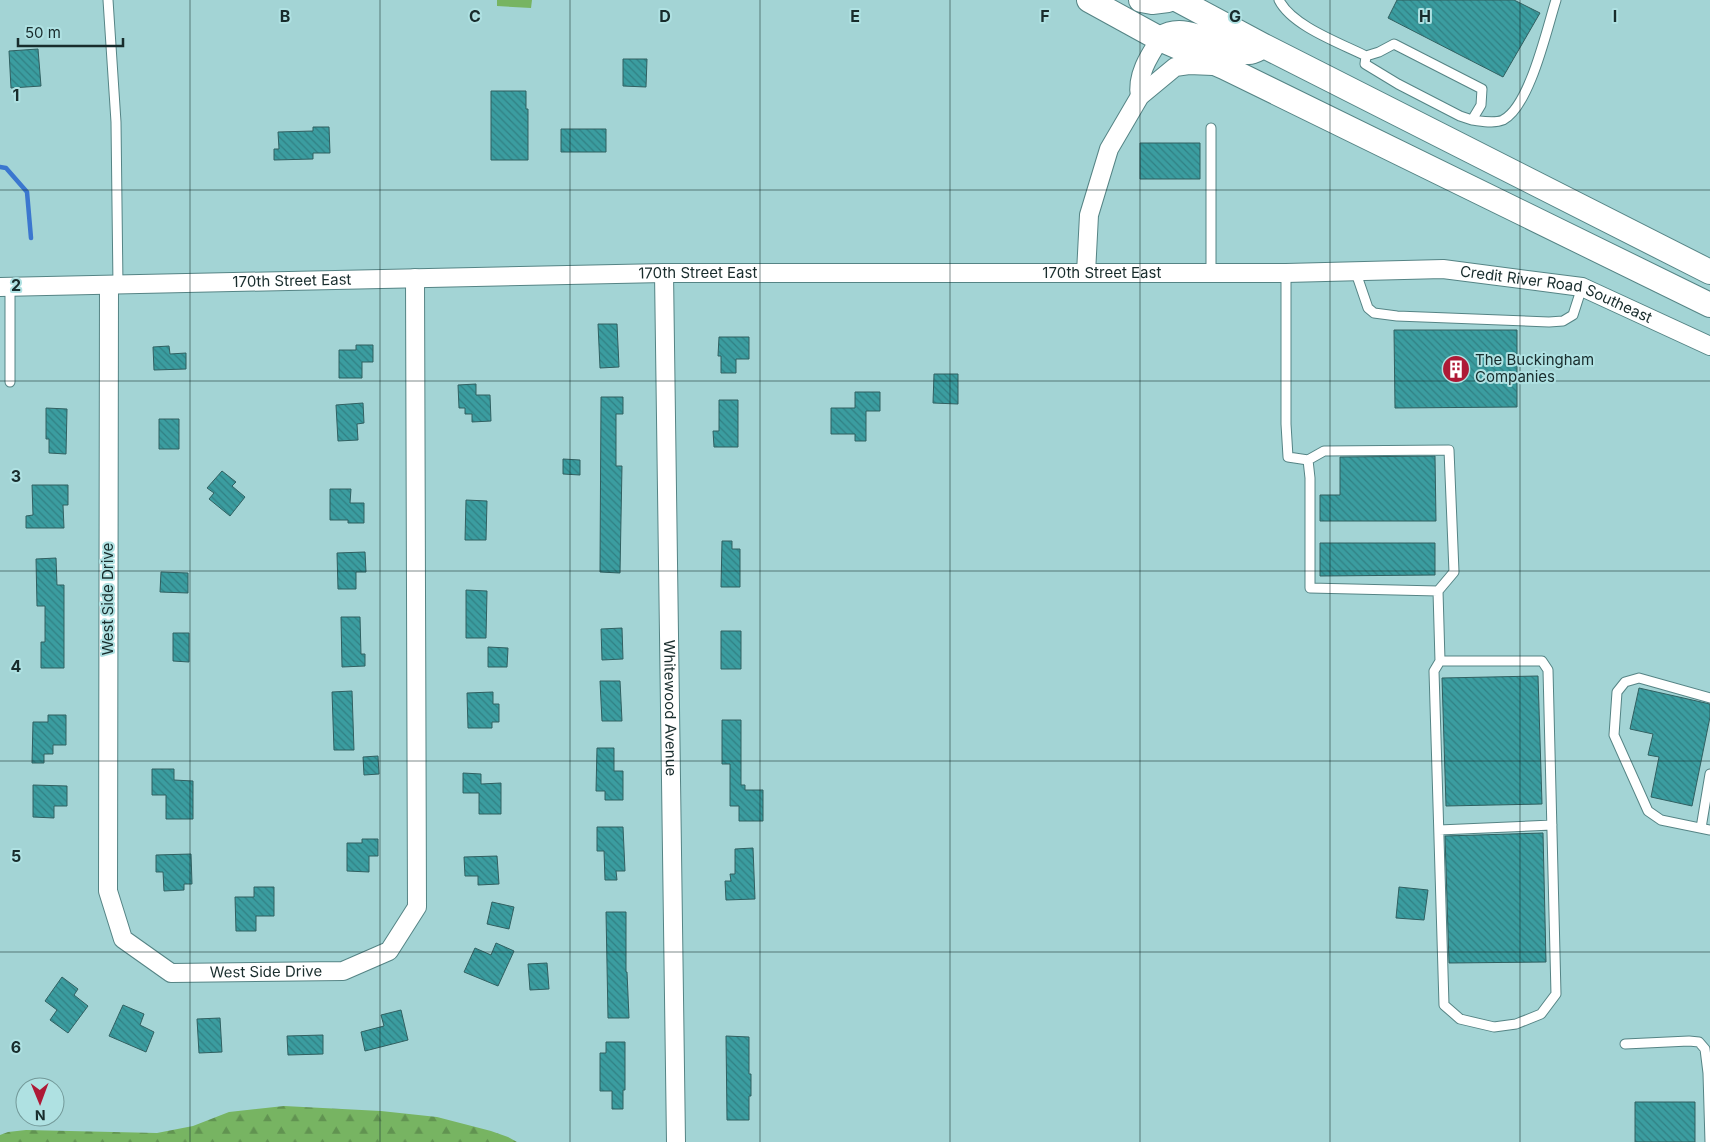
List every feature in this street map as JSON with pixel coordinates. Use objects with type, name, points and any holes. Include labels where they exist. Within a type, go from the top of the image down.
[{"type":"main road","points":[[1089,0],[1160,39],[1224,67],[1710,305]]},
{"type":"main road","points":[[1141,0],[1152,2],[1168,0]]},
{"type":"main road","points":[[1178,0],[1264,46],[1710,272]]},
{"type":"main road","points":[[1160,39],[1168,34],[1194,35],[1231,50],[1251,52],[1264,46]]},
{"type":"street","points":[[1140,96],[1138,86],[1149,55],[1160,39]]},
{"type":"street","points":[[1086,273],[1089,215],[1103,168],[1109,150],[1140,96],[1175,67],[1189,65],[1224,67]]},
{"type":"street","name":"Credit River Road Southeast","points":[[1396,270],[1443,269],[1582,287],[1710,346]]},
{"type":"street","name":"170th Street East","points":[[5,287],[664,273],[1086,273],[1396,270]]},
{"type":"street","name":"Whitewood Avenue","points":[[664,273],[676,1142]]},
{"type":"street","name":"West Side Drive","points":[[113,286],[108,891],[123,939],[171,973],[343,971],[388,951],[417,907],[415,278]]},
{"type":"lane","points":[[108,0],[116,122],[113,286]]},
{"type":"lane","points":[[1279,0],[1281,5],[1302,25],[1366,56],[1394,44],[1482,89],[1481,105],[1472,120]]},
{"type":"lane","points":[[1366,56],[1365,64],[1398,84],[1460,116],[1489,122],[1503,120],[1518,106],[1534,76],[1556,0]]},
{"type":"lane","points":[[1211,128],[1211,272]]},
{"type":"lane","points":[[1355,270],[1368,308],[1374,313],[1397,316],[1563,321],[1573,315],[1582,287]]},
{"type":"lane","points":[[1286,272],[1286,424],[1288,457],[1308,460],[1324,451],[1448,450],[1454,572],[1438,590],[1440,661],[1434,671],[1444,1005],[1460,1018],[1494,1027],[1516,1024],[1540,1014],[1556,994],[1548,670],[1542,660],[1440,661]]},
{"type":"lane","points":[[5,287],[10,382]]},
{"type":"lane","points":[[1308,460],[1310,478],[1310,588],[1438,590]]},
{"type":"lane","points":[[1710,698],[1639,678],[1625,682],[1617,692],[1614,735],[1648,810],[1660,820],[1706,829],[1710,774]]},
{"type":"lane","points":[[1438,830],[1552,826]]},
{"type":"lane","points":[[1625,1044],[1689,1041],[1698,1042],[1705,1049],[1708,1073],[1710,1142]]},
{"type":"green space","points":[[497,0],[532,0],[531,8],[497,6]]},
{"type":"green space","points":[[284,1106],[381,1111],[437,1117],[491,1131],[517,1142],[0,1142],[0,1135],[26,1130],[157,1133],[193,1126],[229,1112]]},
{"type":"building","points":[[1397,0],[1514,0],[1540,13],[1503,77],[1388,18]]},
{"type":"building","points":[[38,49],[41,86],[11,88],[9,51]]},
{"type":"building","points":[[623,59],[647,59],[646,87],[623,86]]},
{"type":"building","points":[[491,91],[526,91],[528,160],[491,160]]},
{"type":"building","points":[[313,127],[329,127],[330,153],[313,153],[313,159],[274,160],[274,149],[279,149],[278,132],[313,131]]},
{"type":"building","points":[[561,129],[606,129],[606,152],[561,152]]},
{"type":"building","points":[[1140,143],[1200,143],[1200,179],[1140,179]]},
{"type":"building","points":[[598,324],[617,324],[619,367],[600,368]]},
{"type":"building","name":"The Buckingham Companies","points":[[1394,330],[1517,330],[1517,407],[1395,408]]},
{"type":"building","points":[[719,337],[749,337],[749,359],[736,359],[736,373],[721,373],[721,356],[718,356]]},
{"type":"building","points":[[356,345],[373,345],[373,362],[362,362],[362,378],[339,378],[339,350],[356,350]]},
{"type":"building","points":[[169,346],[170,354],[186,353],[186,369],[154,370],[153,347]]},
{"type":"building","points":[[934,374],[958,374],[958,404],[933,403]]},
{"type":"building","points":[[476,384],[476,395],[490,395],[491,421],[472,422],[472,414],[465,414],[465,408],[459,408],[458,385]]},
{"type":"building","points":[[855,392],[880,392],[880,411],[866,411],[866,441],[855,441],[855,434],[831,434],[831,408],[855,408]]},
{"type":"building","points":[[601,397],[623,397],[623,414],[616,414],[616,466],[622,466],[620,573],[600,572]]},
{"type":"building","points":[[719,400],[738,400],[738,447],[714,447],[713,431],[719,431]]},
{"type":"building","points":[[363,403],[364,423],[357,424],[358,440],[338,441],[336,405]]},
{"type":"building","points":[[46,408],[67,409],[66,454],[49,453],[49,439],[46,439]]},
{"type":"building","points":[[159,419],[179,419],[179,449],[159,449]]},
{"type":"building","points":[[1435,456],[1436,521],[1320,521],[1320,495],[1340,495],[1340,457]]},
{"type":"building","points":[[563,459],[580,460],[580,475],[563,474]]},
{"type":"building","points":[[222,471],[236,482],[232,486],[245,497],[230,516],[209,499],[214,493],[207,488]]},
{"type":"building","points":[[32,485],[68,485],[68,505],[63,505],[64,528],[26,528],[26,516],[33,515]]},
{"type":"building","points":[[330,489],[351,489],[350,503],[364,503],[364,523],[348,523],[348,520],[330,520]]},
{"type":"building","points":[[466,500],[487,501],[486,540],[465,540]]},
{"type":"building","points":[[722,541],[732,541],[732,549],[740,549],[740,587],[721,587]]},
{"type":"building","points":[[1320,543],[1435,543],[1435,575],[1320,576]]},
{"type":"building","points":[[365,552],[366,572],[356,572],[356,589],[338,589],[337,553]]},
{"type":"building","points":[[56,558],[57,585],[64,585],[64,668],[41,668],[41,642],[45,642],[45,606],[37,606],[36,559]]},
{"type":"building","points":[[161,572],[188,573],[188,593],[160,592]]},
{"type":"building","points":[[466,590],[487,591],[486,638],[466,638]]},
{"type":"building","points":[[341,617],[360,617],[361,654],[365,654],[365,666],[342,667]]},
{"type":"building","points":[[622,628],[623,659],[602,660],[601,629]]},
{"type":"building","points":[[721,631],[741,631],[741,669],[721,669]]},
{"type":"building","points":[[173,633],[189,633],[189,662],[173,661]]},
{"type":"building","points":[[488,647],[508,648],[507,667],[488,667]]},
{"type":"building","points":[[1538,676],[1542,804],[1446,806],[1442,678]]},
{"type":"building","points":[[600,681],[620,681],[622,721],[602,721]]},
{"type":"building","points":[[1639,688],[1710,704],[1710,717],[1692,806],[1651,797],[1659,757],[1648,755],[1653,734],[1630,729]]},
{"type":"building","points":[[352,691],[354,750],[334,750],[332,692]]},
{"type":"building","points":[[493,692],[493,704],[499,704],[499,722],[492,722],[492,728],[468,728],[467,693]]},
{"type":"building","points":[[48,715],[66,715],[66,745],[53,745],[53,754],[44,754],[44,763],[32,763],[33,722],[48,722]]},
{"type":"building","points":[[722,720],[741,720],[741,785],[745,785],[745,790],[763,790],[763,821],[739,821],[739,806],[730,806],[730,764],[722,764]]},
{"type":"building","points":[[597,748],[614,748],[614,771],[623,771],[623,800],[605,800],[605,791],[596,791]]},
{"type":"building","points":[[378,756],[379,774],[364,775],[363,757]]},
{"type":"building","points":[[152,769],[174,769],[174,780],[193,781],[193,819],[166,819],[166,795],[152,795]]},
{"type":"building","points":[[463,773],[481,774],[481,784],[501,783],[501,814],[479,814],[479,793],[463,793]]},
{"type":"building","points":[[33,785],[67,786],[67,806],[54,806],[54,818],[33,817]]},
{"type":"building","points":[[597,827],[623,827],[625,871],[616,871],[617,880],[605,880],[604,851],[597,851]]},
{"type":"building","points":[[1543,833],[1546,962],[1449,963],[1445,836]]},
{"type":"building","points":[[362,839],[378,839],[378,856],[369,856],[369,872],[347,871],[347,843],[362,843]]},
{"type":"building","points":[[753,848],[755,899],[726,900],[725,881],[731,881],[730,874],[735,874],[735,849]]},
{"type":"building","points":[[191,854],[192,884],[184,884],[184,890],[164,891],[163,872],[156,872],[156,855]]},
{"type":"building","points":[[497,856],[499,884],[478,885],[478,876],[465,876],[464,857]]},
{"type":"building","points":[[254,887],[274,887],[274,916],[256,916],[256,931],[236,931],[235,897],[254,897]]},
{"type":"building","points":[[1399,887],[1428,890],[1424,920],[1396,918]]},
{"type":"building","points":[[492,902],[514,907],[509,929],[487,924]]},
{"type":"building","points":[[606,912],[626,912],[626,972],[629,1018],[608,1018]]},
{"type":"building","points":[[496,943],[514,951],[498,986],[464,972],[475,948],[491,955]]},
{"type":"building","points":[[547,963],[549,989],[530,990],[528,964]]},
{"type":"building","points":[[62,977],[78,989],[74,995],[88,1006],[68,1033],[50,1020],[57,1010],[45,1001]]},
{"type":"building","points":[[123,1005],[144,1014],[140,1025],[154,1032],[146,1052],[109,1036]]},
{"type":"building","points":[[401,1010],[408,1040],[365,1051],[361,1032],[384,1026],[381,1015]]},
{"type":"building","points":[[220,1018],[222,1052],[199,1053],[197,1019]]},
{"type":"building","points":[[323,1035],[323,1054],[288,1055],[287,1036]]},
{"type":"building","points":[[726,1036],[749,1037],[751,1096],[749,1096],[749,1120],[727,1120]]},
{"type":"building","points":[[606,1042],[625,1042],[623,1109],[612,1109],[612,1091],[600,1091],[600,1053],[606,1053]]},
{"type":"building","points":[[1635,1102],[1695,1102],[1695,1142],[1635,1142]]},
{"type":"waterway","points":[[0,167],[6,168],[27,192],[31,238]]},
{"type":"place","name":"The Buckingham Companies","points":[[1456,369]]}]
